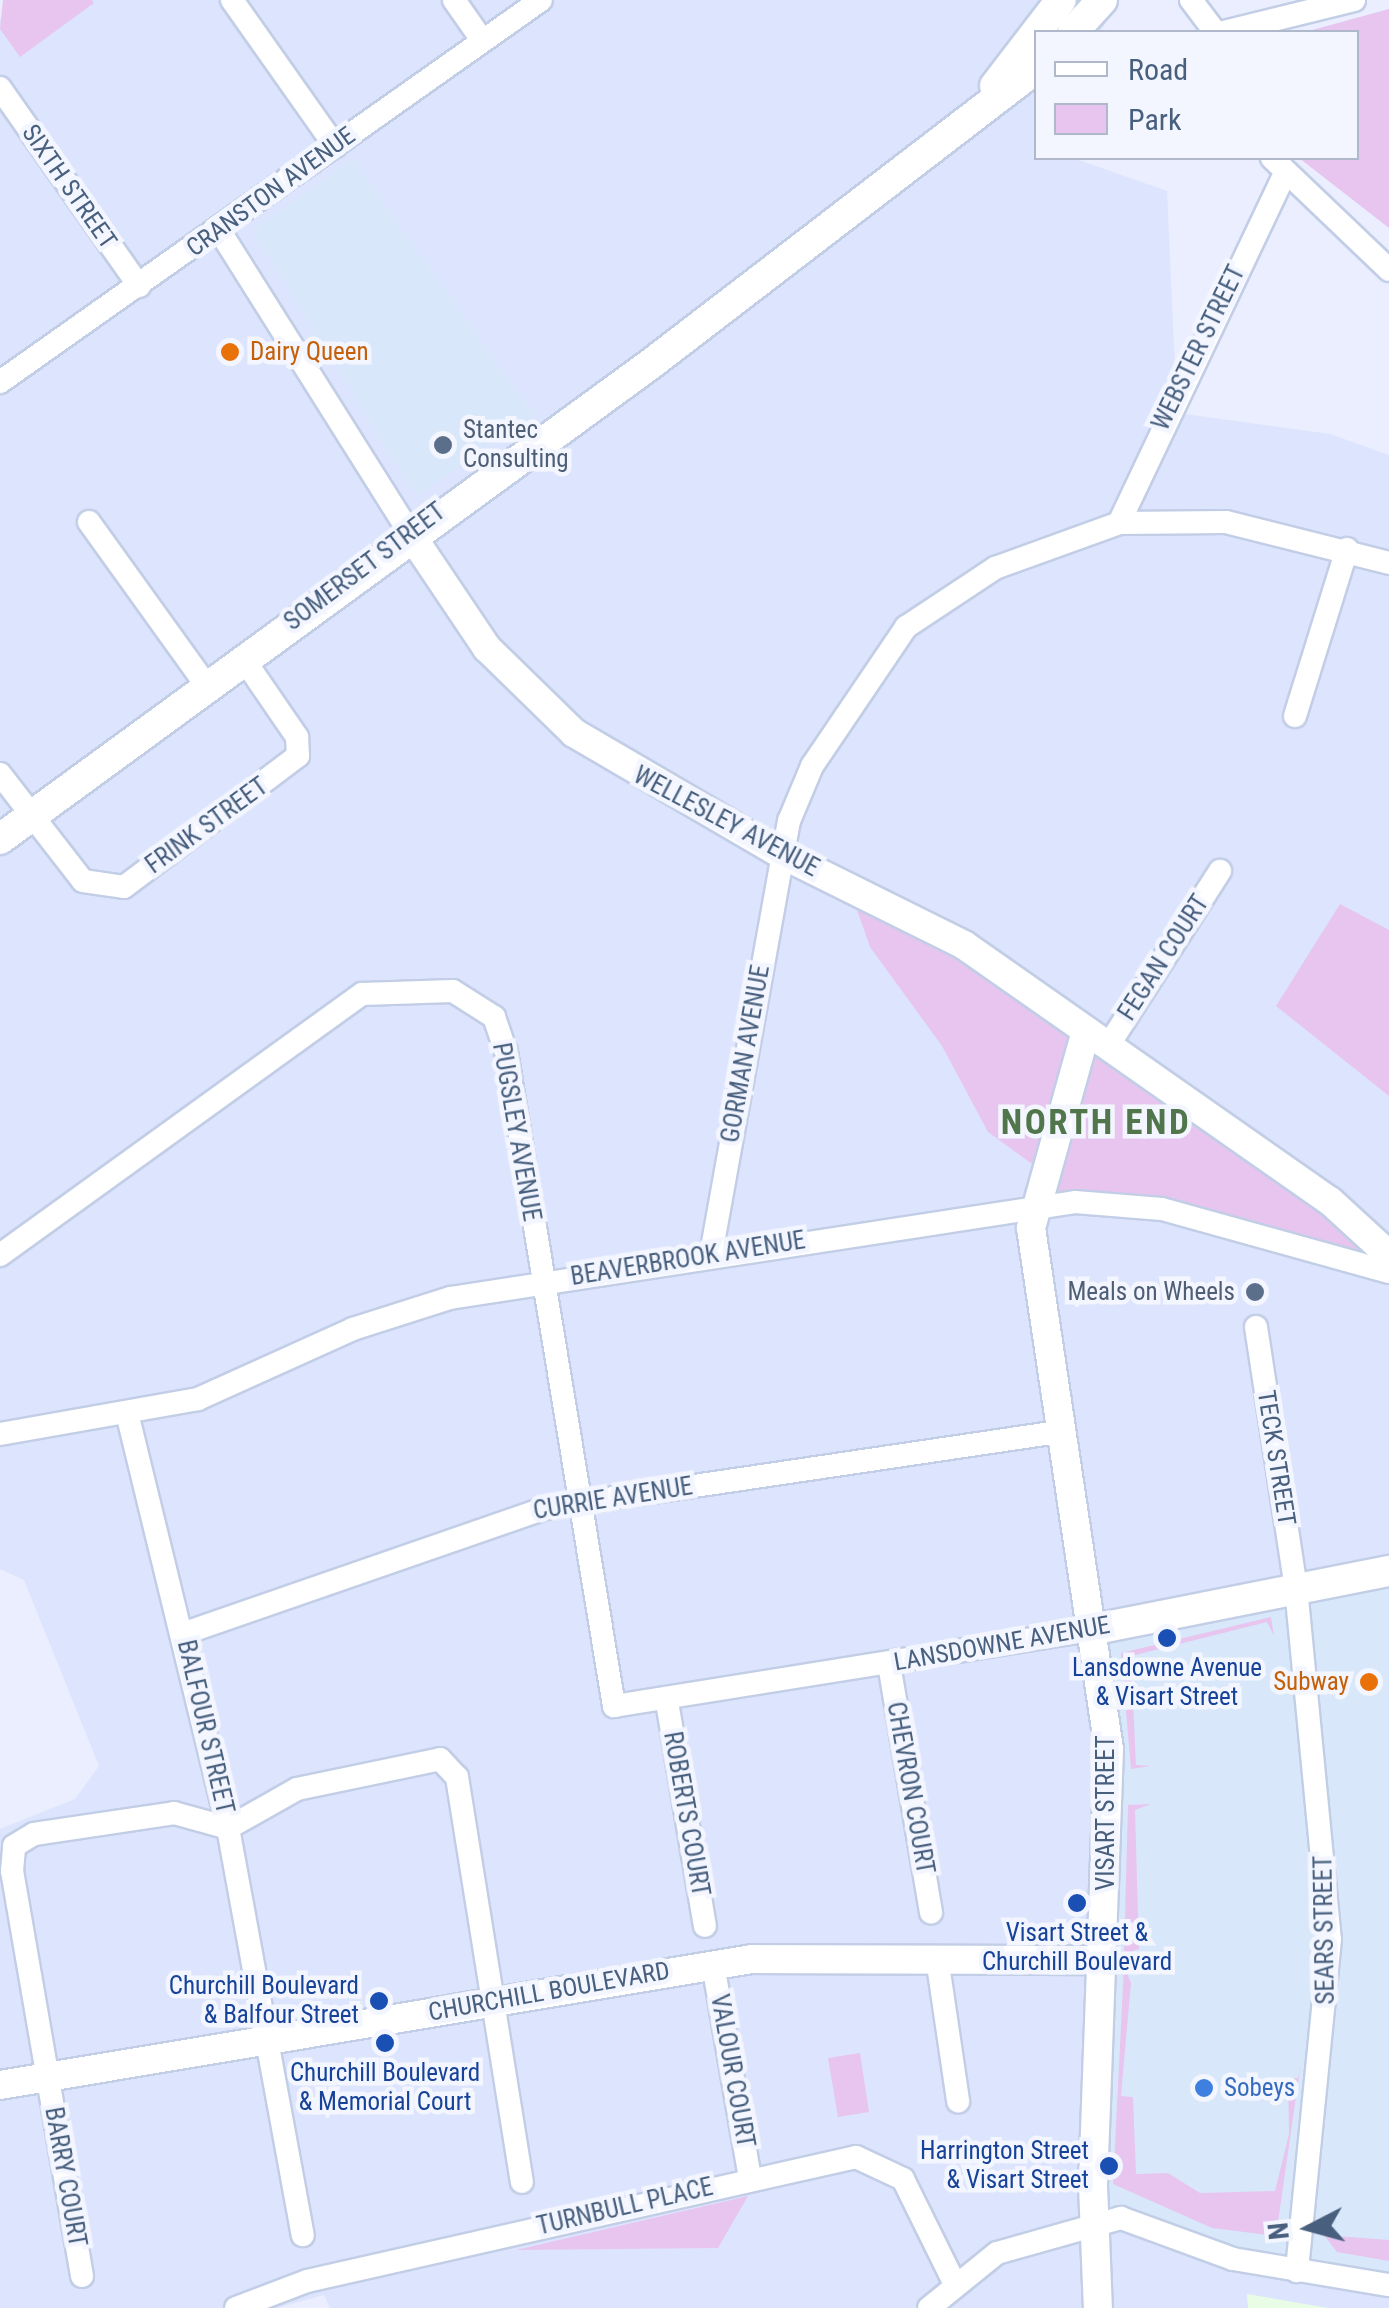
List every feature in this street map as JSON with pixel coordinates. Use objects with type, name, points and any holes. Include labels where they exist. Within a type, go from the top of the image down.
[{"type":"main road","name":"SOMERSET STREET","points":[[1038,30],[1061,0]]},
{"type":"main road","points":[[1076,30],[1102,0]]},
{"type":"main road","name":"SOMERSET STREET","points":[[972,117],[1034,35]]},
{"type":"main road","name":"SOMERSET STREET","points":[[0,838],[409,532],[652,363],[1034,70]]},
{"type":"main road","name":"LANSDOWNE AVENUE","points":[[1090,1630],[1389,1571]]},
{"type":"street","points":[[232,0],[335,146]]},
{"type":"street","points":[[454,0],[482,40]]},
{"type":"street","name":"CRANSTON AVENUE","points":[[0,382],[541,0]]},
{"type":"street","points":[[1191,0],[1214,30]]},
{"type":"street","points":[[1232,30],[1354,0]]},
{"type":"street","name":"SIXTH STREET","points":[[0,88],[138,286]]},
{"type":"street","points":[[1278,166],[1389,270]]},
{"type":"street","name":"WEBSTER STREET","points":[[1119,524],[1278,166]]},
{"type":"street","name":"WELLESLEY AVENUE","points":[[219,230],[409,532],[487,648],[551,716],[781,854],[964,946],[1330,1201],[1389,1255]]},
{"type":"street","points":[[90,522],[206,685]]},
{"type":"street","name":"GORMAN AVENUE","points":[[712,1254],[781,854],[812,766],[906,627],[996,568],[1119,524],[1226,522],[1347,548],[1389,563]]},
{"type":"street","points":[[1295,716],[1347,548]]},
{"type":"street","name":"FRINK STREET","points":[[31,815],[83,882],[108,892],[291,764],[297,737],[243,658]]},
{"type":"street","points":[[0,774],[31,815]]},
{"type":"street","name":"FEGAN COURT","points":[[1097,1038],[1220,871]]},
{"type":"street","name":"PUGSLEY AVENUE","points":[[0,1255],[300,1032],[362,994],[406,986],[452,991],[494,1017],[542,1283],[575,1503],[614,1706]]},
{"type":"street","name":"VISART STREET","points":[[1097,1038],[1032,1209],[1058,1432],[1109,1749],[1094,2221],[1098,2308]]},
{"type":"street","name":"BEAVERBROOK AVENUE","points":[[0,1434],[128,1417],[198,1399],[402,1312],[712,1254],[1032,1209],[1148,1206],[1389,1272]]},
{"type":"street","name":"TECK STREET","points":[[1256,1327],[1296,1588]]},
{"type":"street","name":"BALFOUR STREET","points":[[128,1417],[184,1633],[228,1828],[303,2235]]},
{"type":"street","name":"CURRIE AVENUE","points":[[184,1633],[297,1600],[450,1536],[575,1503],[1058,1432]]},
{"type":"street","name":"SEARS STREET","points":[[1296,1588],[1330,1980],[1297,2272]]},
{"type":"street","name":"LANSDOWNE AVENUE","points":[[614,1706],[667,1702],[1090,1630]]},
{"type":"street","name":"CHEVRON COURT","points":[[889,1664],[931,1912]]},
{"type":"street","name":"ROBERTS COURT","points":[[667,1702],[705,1926]]},
{"type":"street","points":[[228,1828],[296,1789],[440,1760],[457,1777],[522,2182]]},
{"type":"street","name":"BARRY COURT","points":[[82,2276],[14,1846],[34,1834],[174,1813],[228,1828]]},
{"type":"street","points":[[937,1958],[958,2101]]},
{"type":"street","name":"CHURCHILL BOULEVARD","points":[[0,2085],[713,1964],[937,1958],[1104,1960]]},
{"type":"street","name":"VALOUR COURT","points":[[713,1964],[750,2178]]},
{"type":"street","name":"TURNBULL PLACE","points":[[236,2308],[292,2285],[844,2158],[881,2163],[916,2198],[952,2280]]},
{"type":"street","points":[[929,2308],[952,2280],[1029,2239],[1094,2221],[1144,2222],[1232,2260],[1389,2285]]},
{"type":"shaded area","points":[[26,0],[1120,0],[1101,30],[1034,30],[1034,160],[1079,160],[1167,191],[1177,413],[1330,434],[1389,455],[1389,2308],[330,2308],[324,2295],[277,2308],[0,2308],[0,1829],[75,1799],[99,1766],[24,1580],[0,1569],[0,19]]},
{"type":"shaded area","points":[[352,159],[534,416],[416,496],[253,231]]},
{"type":"shaded area","points":[[1389,1571],[1389,2285],[1094,2221],[1109,1787],[1090,1630]]},
{"type":"shaded area","points":[[1247,2294],[1328,2308],[1248,2308]]},
{"type":"green space","points":[[3,0],[94,3],[20,57],[0,29]]},
{"type":"green space","points":[[1389,9],[1389,228],[1302,160],[1359,160],[1359,30],[1312,30]]},
{"type":"green space","points":[[849,887],[964,945],[1330,1201],[1389,1272],[1162,1209],[1032,1209],[1043,1172],[988,1132],[942,1046],[870,947]]},
{"type":"green space","points":[[1340,904],[1389,930],[1389,1096],[1276,1006]]},
{"type":"green space","points":[[1271,1617],[1274,1636],[1267,1622],[1131,1656],[1136,1765],[1151,1766],[1131,1769],[1121,1653]]},
{"type":"green space","points":[[1151,1804],[1135,1810],[1139,1949],[1124,1954],[1128,1805]]},
{"type":"green space","points":[[1124,1966],[1131,1983],[1121,2096],[1133,2097],[1136,2174],[1168,2173],[1200,2193],[1275,2191],[1289,2134],[1288,2078],[1298,2078],[1301,2062],[1276,2236],[1212,2228],[1113,2184]]},
{"type":"green space","points":[[860,2053],[869,2112],[838,2117],[828,2058]]},
{"type":"green space","points":[[748,2196],[718,2248],[516,2250]]},
{"type":"green space","points":[[1324,2235],[1389,2240],[1389,2261],[1337,2252]]},
{"type":"place","name":"Dairy Queen","points":[[230,352]]},
{"type":"place","name":"Stantec Consulting","points":[[443,445]]},
{"type":"place","name":"Meals on Wheels","points":[[1255,1292]]},
{"type":"place","name":"Lansdowne Avenue & Visart Street","points":[[1167,1638]]},
{"type":"place","name":"Subway","points":[[1369,1682]]},
{"type":"place","name":"Visart Street & Churchill Boulevard","points":[[1077,1903]]},
{"type":"place","name":"Churchill Boulevard & Balfour Street","points":[[379,2001]]},
{"type":"place","name":"Churchill Boulevard & Memorial Court","points":[[385,2043]]},
{"type":"place","name":"Sobeys","points":[[1204,2088]]},
{"type":"place","name":"Harrington Street & Visart Street","points":[[1109,2166]]},
{"type":"district","name":"NORTH END","points":[[1096,1123]]}]
